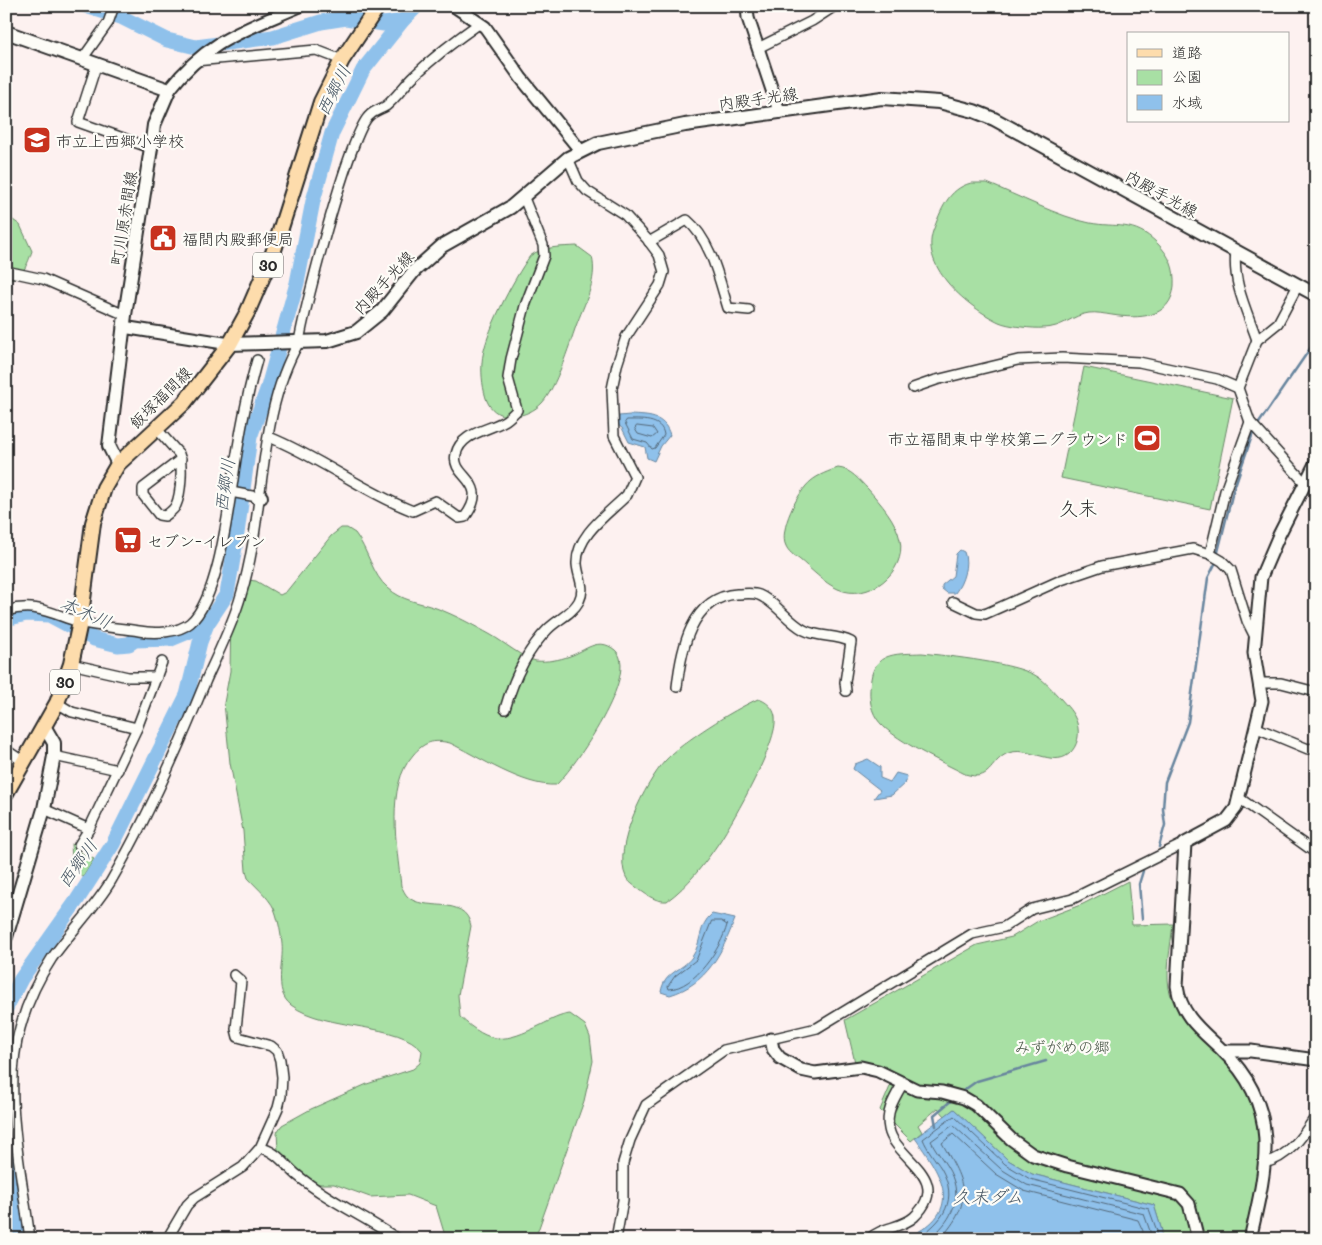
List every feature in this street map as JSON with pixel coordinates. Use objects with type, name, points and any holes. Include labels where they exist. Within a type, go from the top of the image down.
[{"type":"main road","name":"飯塚福間線","points":[[6,793],[57,703],[71,664],[79,627],[93,523],[102,493],[118,464],[184,403],[230,344],[247,313],[270,261],[312,125],[342,60],[376,10]]},
{"type":"main road","points":[[6,32],[169,90]]},
{"type":"main road","name":"町川原赤間線","points":[[118,464],[109,446],[124,321],[154,125],[169,90]]},
{"type":"main road","name":"内殿手光線","points":[[230,344],[326,342],[356,332],[382,311],[414,271],[442,246],[524,198],[568,158],[598,142],[685,125],[882,98],[939,102],[974,111],[1014,129],[1316,295]]},
{"type":"main road","points":[[6,937],[44,809],[54,756],[54,743],[44,726]]},
{"type":"street","points":[[83,58],[108,23],[114,6]]},
{"type":"street","points":[[169,90],[194,61],[220,42],[300,6]]},
{"type":"street","points":[[747,6],[748,18],[779,112]]},
{"type":"street","points":[[758,48],[812,21],[835,6]]},
{"type":"street","points":[[462,8],[492,36],[551,116],[580,150]]},
{"type":"street","points":[[30,1239],[14,1108],[13,1068],[19,1029],[42,974],[109,883],[151,807],[241,597],[255,540],[259,497],[279,389],[288,360],[297,342],[342,179],[362,127],[369,115],[387,105],[414,75],[452,43],[480,23]]},
{"type":"street","points":[[194,61],[316,50],[342,60]]},
{"type":"street","points":[[97,63],[78,122],[150,148]]},
{"type":"street","points":[[505,709],[510,691],[538,640],[549,627],[569,613],[580,599],[583,583],[577,566],[581,543],[627,495],[632,486],[635,477],[614,436],[612,390],[617,365],[626,338],[660,285],[664,272],[659,255],[649,242],[625,215],[587,191],[578,181],[568,158]]},
{"type":"street","points":[[269,437],[301,450],[343,477],[395,504],[413,511],[435,501],[459,518],[465,517],[475,499],[474,489],[458,466],[455,458],[457,451],[469,436],[506,420],[517,410],[508,378],[511,360],[525,306],[544,256],[543,245],[524,198]]},
{"type":"street","points":[[649,242],[687,220],[709,255],[728,308],[749,310]]},
{"type":"street","points":[[1236,252],[1234,267],[1238,286],[1258,340]]},
{"type":"street","points":[[6,271],[43,279],[124,321],[230,344]]},
{"type":"street","points":[[1298,285],[1278,323],[1258,340],[1238,388],[1250,422],[1305,483]]},
{"type":"street","points":[[913,388],[936,380],[1018,360],[1062,358],[1139,362],[1217,379],[1238,388]]},
{"type":"street","points":[[6,610],[44,608],[79,627],[152,633],[166,632],[189,624],[206,601],[213,583],[233,492],[243,419],[256,360]]},
{"type":"street","points":[[1210,554],[1224,491],[1250,422]]},
{"type":"street","points":[[156,428],[179,454],[180,459],[177,504],[165,516],[159,515],[143,495],[143,488],[180,459]]},
{"type":"street","points":[[616,1239],[623,1200],[623,1163],[630,1140],[646,1105],[724,1050],[817,1028],[972,934],[1004,927],[1032,909],[1072,899],[1226,821],[1236,808],[1239,798],[1262,701],[1255,669],[1254,635],[1261,577],[1316,462]]},
{"type":"street","points":[[233,492],[259,497]]},
{"type":"street","points":[[953,602],[976,613],[985,614],[1061,580],[1102,566],[1193,549],[1222,560],[1231,570],[1246,621],[1254,635]]},
{"type":"street","points":[[677,687],[680,661],[691,626],[700,612],[713,600],[724,594],[751,593],[766,599],[790,621],[804,630],[844,638],[851,642],[845,682],[846,691]]},
{"type":"street","points":[[79,845],[89,830],[118,770],[137,728],[162,662]]},
{"type":"street","points":[[71,664],[128,677],[157,677]]},
{"type":"street","points":[[1259,682],[1281,683],[1316,692]]},
{"type":"street","points":[[57,703],[72,712],[137,728]]},
{"type":"street","points":[[1256,728],[1308,749],[1316,748]]},
{"type":"street","points":[[6,750],[24,762]]},
{"type":"street","points":[[54,756],[118,770]]},
{"type":"street","points":[[1239,798],[1315,851]]},
{"type":"street","points":[[44,809],[89,830]]},
{"type":"street","points":[[1185,843],[1177,978],[1179,1002],[1189,1018],[1224,1051],[1244,1074],[1260,1104],[1265,1126],[1264,1163],[1250,1239]]},
{"type":"street","points":[[167,1239],[187,1205],[194,1198],[243,1167],[260,1148],[278,1108],[282,1077],[277,1051],[271,1046],[238,1037],[236,1029],[241,982],[234,975]]},
{"type":"street","points":[[771,1039],[773,1049],[780,1058],[801,1070],[815,1073],[861,1067],[878,1071],[917,1090],[942,1092],[970,1101],[999,1125],[1011,1139],[1034,1155],[1067,1166],[1180,1194],[1189,1204],[1198,1239]]},
{"type":"street","points":[[1224,1051],[1251,1052],[1316,1060]]},
{"type":"street","points":[[869,1239],[913,1218],[926,1199],[927,1187],[920,1169],[893,1139],[889,1130],[890,1107],[903,1083]]},
{"type":"street","points":[[1264,1163],[1277,1161],[1286,1154],[1316,1116]]},
{"type":"street","points":[[260,1148],[272,1153],[296,1175],[319,1191],[398,1239]]},
{"type":"green space","points":[[971,183],[987,183],[1078,220],[1125,226],[1149,236],[1157,243],[1171,263],[1174,274],[1172,297],[1160,311],[1152,314],[1132,317],[1089,313],[1077,316],[1056,326],[1043,328],[1008,325],[987,316],[950,285],[940,272],[934,259],[931,245],[933,231],[946,201],[956,190]]},
{"type":"green space","points":[[6,215],[20,225],[32,251],[24,270],[12,279],[6,279]]},
{"type":"green space","points":[[577,246],[592,257],[592,283],[557,377],[547,396],[536,408],[521,415],[505,416],[498,413],[487,401],[483,387],[482,367],[488,338],[500,308],[530,256],[541,250]]},
{"type":"green space","name":"市立福間東中学校第二グラウンド","points":[[1084,367],[1233,398],[1210,509],[1061,478]]},
{"type":"green space","points":[[838,468],[847,470],[883,506],[892,519],[900,540],[901,552],[891,573],[883,582],[861,592],[838,589],[828,583],[791,553],[784,539],[787,521],[800,493],[817,477]]},
{"type":"green space","points":[[341,528],[347,528],[355,533],[378,576],[393,592],[457,617],[491,635],[531,660],[562,659],[597,644],[603,644],[615,650],[621,661],[619,678],[613,698],[602,719],[577,759],[556,785],[543,784],[516,776],[450,743],[439,741],[425,744],[413,755],[404,768],[396,800],[397,853],[401,886],[407,896],[414,901],[443,905],[461,910],[467,916],[471,926],[458,995],[460,1017],[489,1037],[507,1038],[528,1031],[563,1015],[570,1014],[585,1025],[590,1037],[593,1061],[584,1101],[535,1239],[446,1239],[436,1206],[408,1195],[370,1197],[334,1184],[307,1184],[290,1175],[283,1167],[278,1152],[277,1132],[282,1125],[311,1109],[367,1084],[413,1069],[420,1063],[422,1051],[412,1042],[397,1035],[323,1019],[291,1005],[282,992],[280,976],[282,944],[276,914],[268,900],[248,878],[246,871],[243,831],[230,763],[224,703],[230,671],[231,613],[248,580],[256,581],[280,595],[286,592],[331,536]]},
{"type":"green space","points":[[922,653],[999,664],[1028,672],[1038,677],[1060,698],[1074,716],[1078,731],[1074,747],[1069,754],[1062,758],[1047,758],[1022,752],[1006,754],[985,774],[974,776],[965,774],[905,742],[883,726],[874,714],[870,700],[871,679],[873,670],[883,659],[897,654]]},
{"type":"green space","points":[[758,699],[767,703],[773,711],[775,717],[774,728],[763,761],[745,798],[720,841],[689,881],[667,901],[656,900],[628,881],[623,865],[627,833],[641,799],[657,771],[673,753],[722,718]]},
{"type":"green space","points":[[71,844],[82,848],[80,852],[94,859],[83,877],[74,868]]},
{"type":"green space","name":"みずがめの郷","points":[[1128,881],[1132,925],[1173,924],[1168,980],[1171,996],[1176,1008],[1191,1028],[1235,1074],[1245,1090],[1256,1119],[1259,1147],[1258,1163],[1244,1239],[1160,1239],[1162,1231],[1154,1205],[1032,1174],[1008,1160],[954,1109],[945,1116],[938,1108],[918,1125],[922,1132],[911,1141],[880,1110],[892,1082],[857,1071],[845,1020],[977,945],[1012,937],[1038,921],[1083,904]]},
{"type":"water","points":[[630,415],[654,418],[667,428],[670,435],[661,446],[654,461],[647,458],[645,447],[629,442],[622,428],[618,425],[619,416]]},
{"type":"water","points":[[960,550],[964,552],[966,562],[964,573],[955,593],[947,593],[942,589],[942,585],[953,576],[956,554]]},
{"type":"water","points":[[868,759],[880,767],[880,778],[890,782],[896,773],[907,776],[906,782],[892,795],[874,798],[880,790],[853,769],[855,764]]},
{"type":"water","points":[[712,914],[735,919],[725,944],[712,966],[694,983],[683,990],[670,995],[661,992],[669,976],[692,957],[704,923]]},
{"type":"water","name":"久末ダム","points":[[954,1109],[1008,1160],[1032,1174],[1154,1205],[1162,1231],[1160,1239],[899,1239],[914,1234],[930,1224],[939,1213],[943,1201],[943,1189],[939,1176],[915,1138]]},
{"type":"waterway","points":[[86,6],[121,17],[167,40],[196,47],[273,37],[321,22],[346,18],[384,24],[402,21]]},
{"type":"waterway","name":"西郷川","points":[[6,1008],[21,979],[77,900],[113,844],[187,695],[200,642],[207,624],[227,594],[250,437],[268,387],[297,283],[313,201],[332,133],[363,70],[402,21],[417,6]]},
{"type":"waterway","points":[[1257,426],[1316,340]]},
{"type":"waterway","points":[[1159,847],[1165,825],[1163,809],[1165,782],[1188,722],[1208,578],[1215,564],[1233,491],[1254,430]]},
{"type":"waterway","name":"本木川","points":[[6,619],[26,614],[49,615],[94,639],[118,645],[129,644],[135,640],[171,639],[207,624]]},
{"type":"waterway","points":[[1142,919],[1139,884],[1143,871]]},
{"type":"waterway","points":[[960,1093],[977,1081],[1046,1061]]},
{"type":"waterway","points":[[936,1126],[934,1115],[952,1100]]},
{"type":"waterway","name":"西郷川","points":[[6,1152],[18,1239]]},
{"type":"place","name":"市立上西郷小学校","points":[[37,140]]},
{"type":"place","name":"福間内殿郵便局","points":[[163,238]]},
{"type":"place","name":"市立福間東中学校第二グラウンド","points":[[1147,438]]},
{"type":"place","name":"セブン-イレブン","points":[[128,540]]},
{"type":"district","name":"久末","points":[[1078,507]]}]
